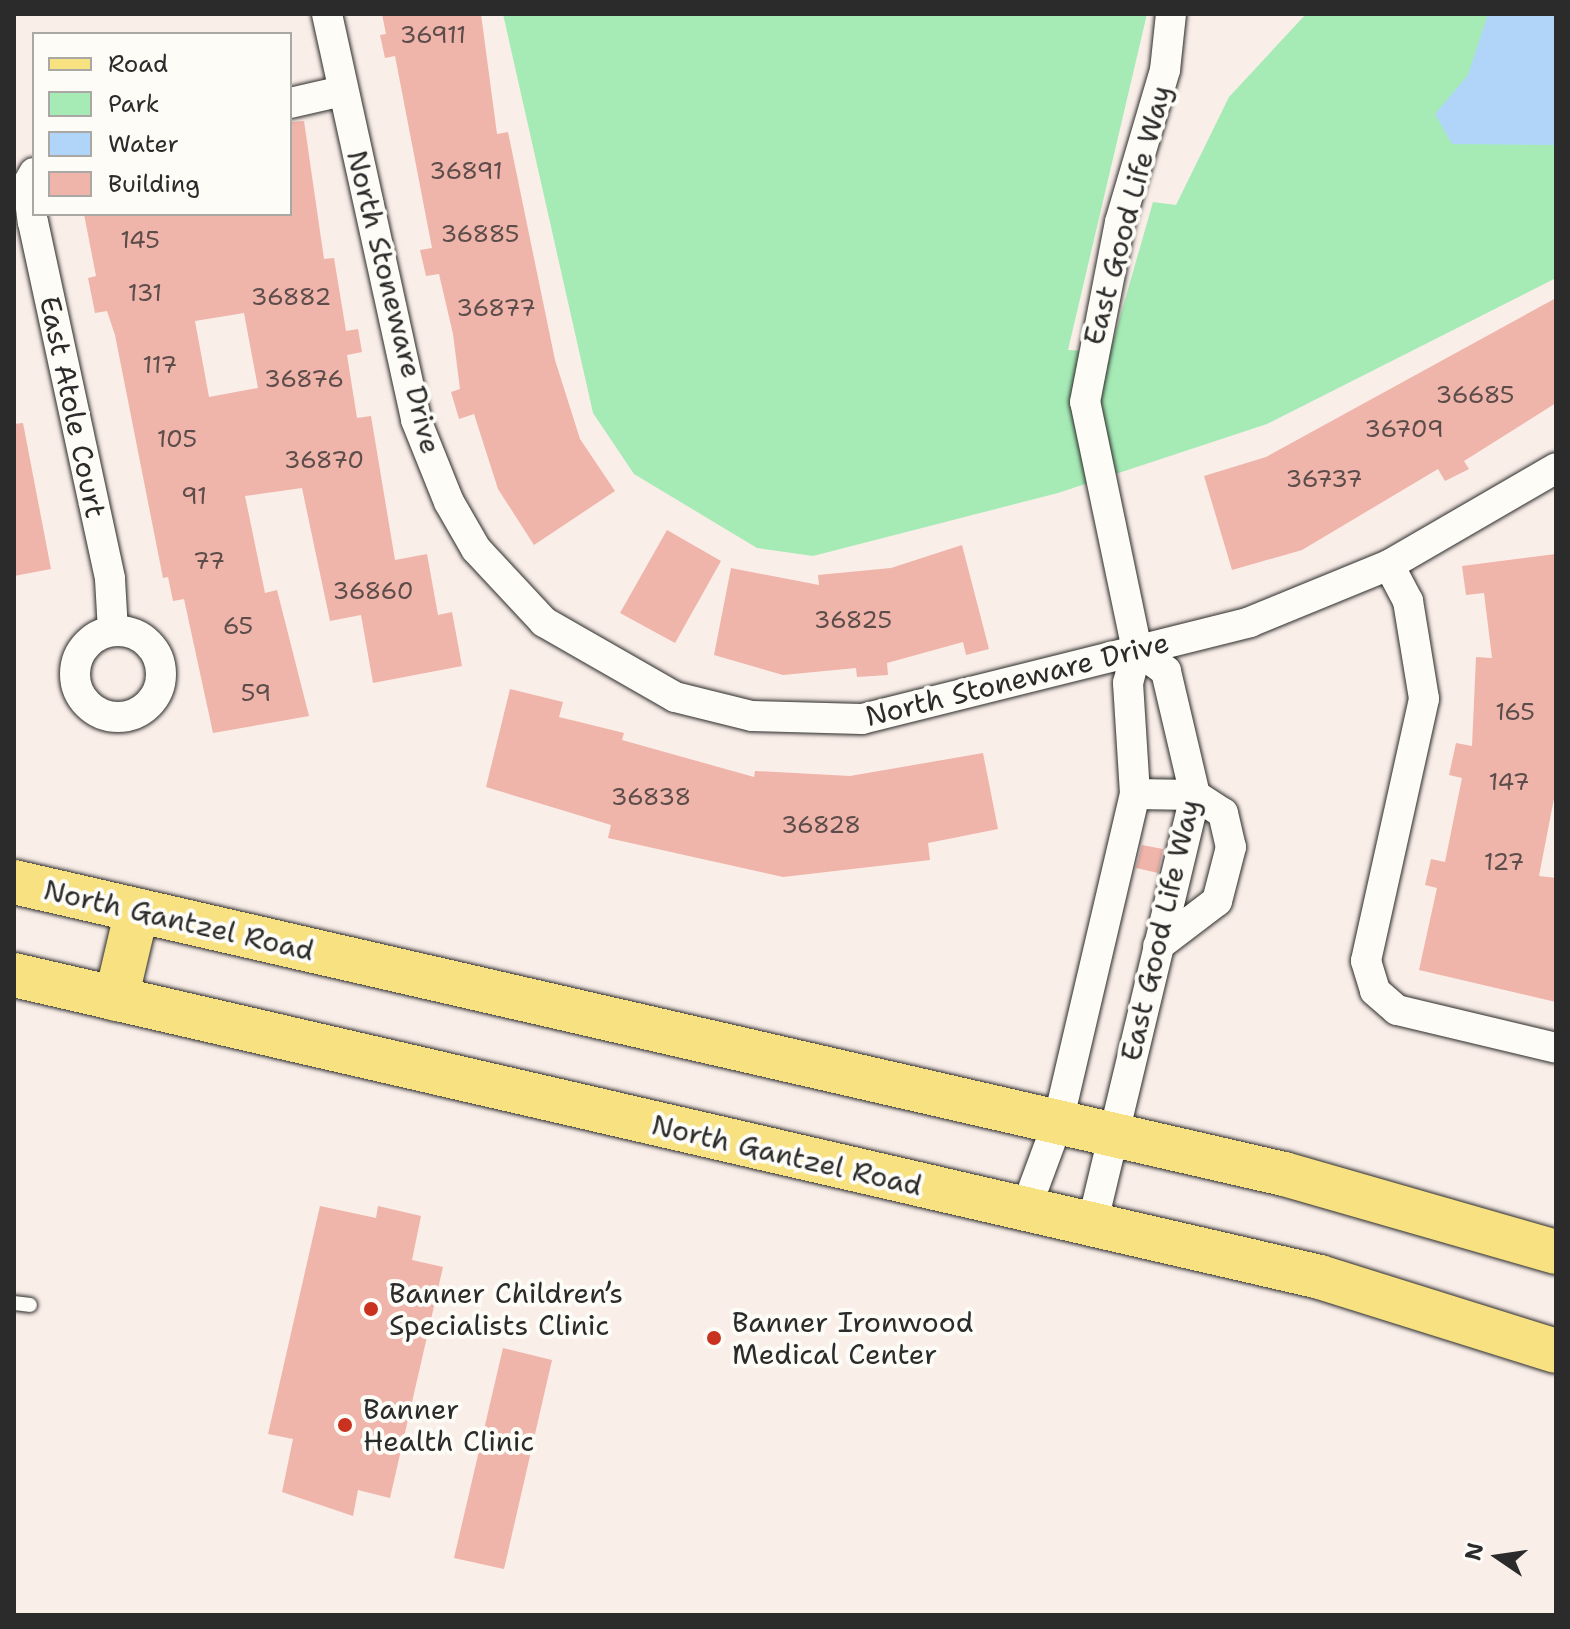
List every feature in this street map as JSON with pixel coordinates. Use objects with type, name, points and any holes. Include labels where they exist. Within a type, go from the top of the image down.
[{"type":"main road","name":"North Gantzel Road","points":[[14,882],[1058,1122],[1400,1204],[1556,1252]]},
{"type":"main road","points":[[116,999],[137,910]]},
{"type":"main road","name":"North Gantzel Road","points":[[14,975],[1320,1277],[1556,1351]]},
{"type":"street","name":"North Stoneware Drive","points":[[327,14],[416,420],[434,467],[476,549],[508,589],[572,642],[675,697],[794,720],[907,711],[1250,622],[1389,565],[1556,468]]},
{"type":"street","name":"East Good Life Way","points":[[1025,1211],[1058,1122],[1135,794],[1128,683],[1137,650],[1085,402],[1120,222],[1165,70],[1171,14]]},
{"type":"street","points":[[292,103],[343,91]]},
{"type":"street","name":"East Atole Court","points":[[38,216],[110,579],[113,631]]},
{"type":"street","points":[[1389,565],[1408,601],[1424,699],[1366,961],[1375,991],[1397,1010],[1556,1048]]},
{"type":"street","name":"East Good Life Way","points":[[1092,1225],[1195,795],[1166,671],[1137,650]]},
{"type":"street","points":[[1135,794],[1195,795],[1223,813],[1231,847],[1226,882],[1195,923],[1158,946]]},
{"type":"lane","points":[[14,1303],[30,1305]]},
{"type":"green space","points":[[503,14],[1147,14],[1068,350],[1110,352],[1153,202],[1176,205],[1229,97],[1306,14],[1556,14],[1556,278],[1267,424],[1058,493],[813,556],[757,548],[634,474],[593,413]]},
{"type":"water","points":[[1488,14],[1556,14],[1556,145],[1452,144],[1435,114],[1468,75]]},
{"type":"building","points":[[382,14],[481,14],[497,134],[508,132],[555,360],[580,439],[615,491],[534,545],[498,489],[474,414],[459,419],[451,392],[460,389],[453,334],[439,274],[426,276],[420,250],[432,248],[395,56],[385,58],[380,35],[386,34]]},
{"type":"building","points":[[304,121],[324,259],[334,258],[346,331],[358,329],[362,352],[347,355],[357,418],[371,416],[395,560],[427,554],[438,615],[452,612],[462,666],[373,683],[361,615],[330,621],[302,488],[245,496],[265,593],[277,590],[309,716],[213,733],[184,599],[173,601],[168,577],[163,578],[115,335],[107,311],[95,313],[88,278],[96,276],[84,216],[292,216],[292,122]],"holes":[[[244,313],[258,388],[209,397],[195,321]]]},
{"type":"building","points":[[1556,298],[1556,403],[1464,461],[1469,469],[1445,481],[1438,469],[1302,550],[1232,570],[1204,476],[1266,457]]},
{"type":"building","points":[[23,423],[51,569],[14,576],[14,424]]},
{"type":"building","points":[[667,530],[721,561],[675,643],[620,613]]},
{"type":"building","points":[[962,545],[989,649],[966,655],[963,642],[887,663],[888,675],[857,677],[856,668],[783,675],[714,655],[731,568],[819,585],[818,575],[891,568]]},
{"type":"building","points":[[1556,554],[1556,788],[1539,876],[1556,878],[1556,1002],[1419,970],[1437,888],[1425,885],[1431,859],[1445,862],[1462,778],[1449,775],[1456,743],[1472,746],[1476,657],[1492,658],[1484,593],[1466,595],[1462,566]]},
{"type":"building","points":[[510,689],[563,702],[559,717],[624,733],[622,740],[754,777],[755,771],[850,776],[983,753],[998,829],[928,843],[930,860],[783,877],[608,838],[611,825],[486,787]]},
{"type":"building","points":[[1142,845],[1163,849],[1158,873],[1136,868]]},
{"type":"building","points":[[320,1206],[376,1218],[378,1206],[421,1216],[412,1260],[443,1267],[390,1498],[358,1490],[353,1516],[282,1492],[293,1439],[268,1434]]},
{"type":"building","points":[[503,1348],[552,1360],[504,1569],[454,1558]]},
{"type":"place","name":"Banner Children’s Specialists Clinic","points":[[371,1309]]},
{"type":"place","name":"Banner Ironwood Medical Center","points":[[714,1338]]},
{"type":"place","name":"Banner Health Clinic","points":[[345,1425]]}]
